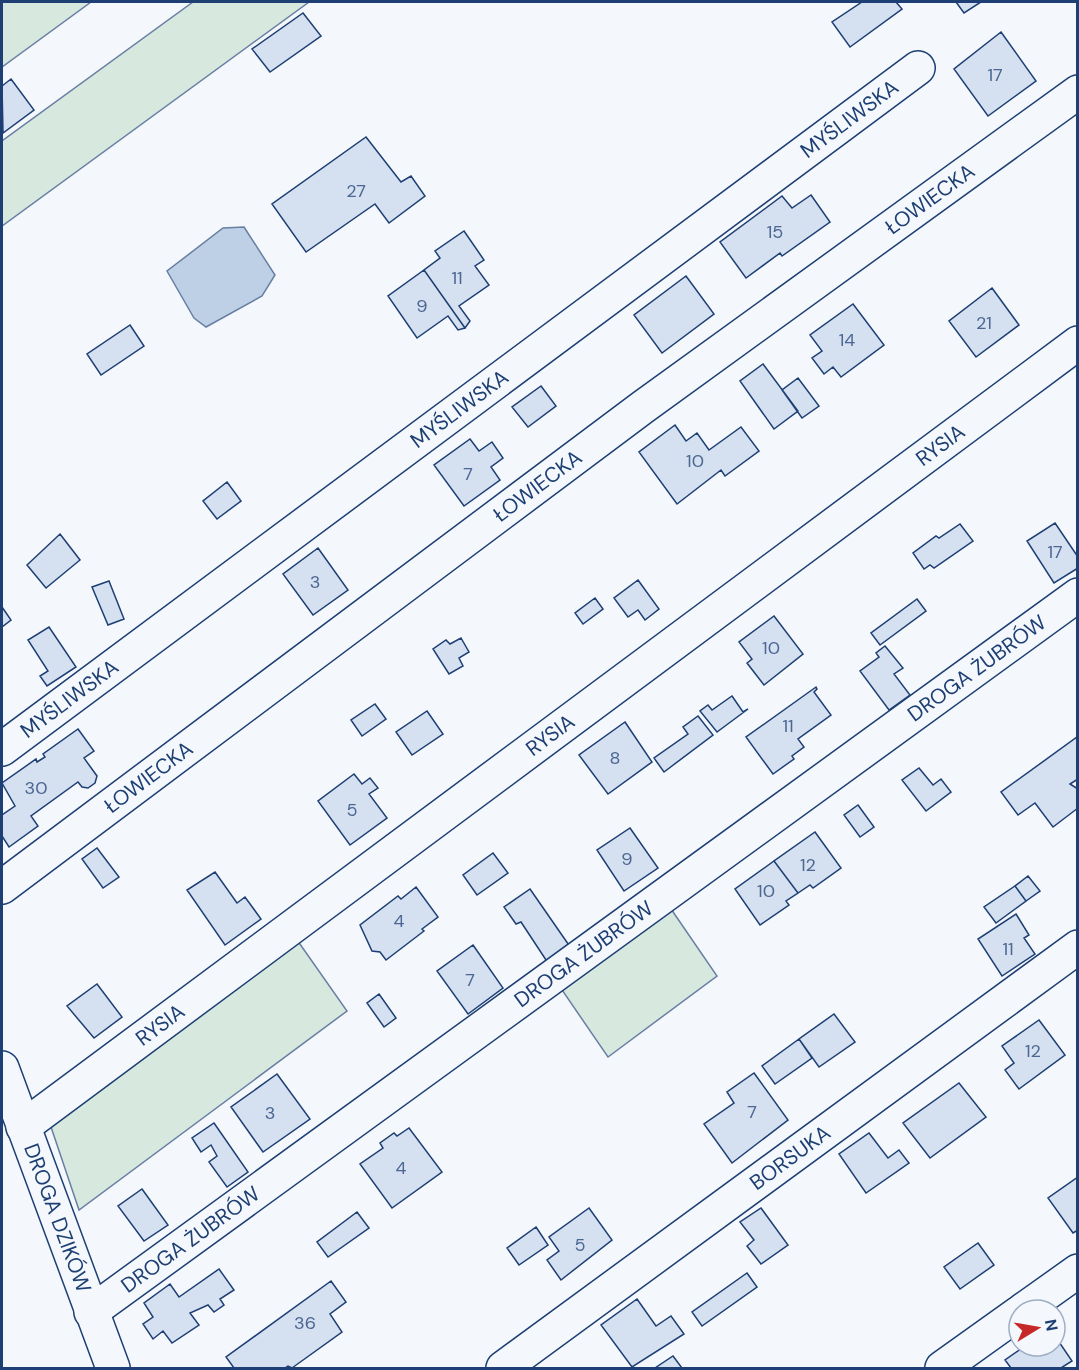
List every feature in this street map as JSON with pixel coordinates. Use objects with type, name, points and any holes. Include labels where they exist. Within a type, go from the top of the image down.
[{"type":"street","name":"MYŚLIWSKA","points":[[2,749],[918,68]]},
{"type":"street","name":"ŁOWIECKA","points":[[2,887],[643,407],[1077,92]]},
{"type":"street","name":"RYSIA","points":[[23,1127],[1077,343]]},
{"type":"street","name":"DROGA ŻUBRÓW","points":[[91,1312],[1077,595]]},
{"type":"street","name":"BORSUKA","points":[[503,1368],[1077,947]]},
{"type":"street","name":"DROGA DZIKÓW","points":[[2,1068],[113,1368]]},
{"type":"street","points":[[1040,1298],[1077,1271]]},
{"type":"street","points":[[942,1368],[1007,1322]]},
{"type":"shaded area","points":[[2,2],[91,2],[2,67]]},
{"type":"shaded area","points":[[193,2],[309,2],[2,226],[2,141]]},
{"type":"shaded area","points":[[669,906],[717,976],[608,1057],[560,987]]},
{"type":"shaded area","points":[[295,937],[347,1011],[79,1210],[49,1121]]},
{"type":"water","points":[[244,227],[275,275],[262,296],[206,327],[194,318],[167,271],[223,228]]},
{"type":"building","points":[[862,2],[896,2],[902,9],[850,47],[832,22]]},
{"type":"building","points":[[956,2],[981,2],[964,13]]},
{"type":"building","points":[[303,13],[321,36],[270,72],[252,49]]},
{"type":"building","points":[[1001,32],[1036,81],[988,116],[954,69]]},
{"type":"building","points":[[11,79],[34,110],[3,133],[2,86]]},
{"type":"building","points":[[366,137],[401,182],[411,176],[425,196],[389,223],[375,204],[306,252],[272,204]]},
{"type":"building","points":[[811,195],[830,222],[782,256],[780,253],[746,278],[720,242],[782,196],[792,208]]},
{"type":"building","points":[[464,231],[484,260],[475,266],[489,285],[459,306],[470,321],[465,328],[424,270],[440,258],[435,251]]},
{"type":"building","points":[[424,270],[465,328],[458,330],[448,316],[417,338],[388,296]]},
{"type":"building","points":[[686,276],[714,314],[662,353],[634,315]]},
{"type":"building","points":[[992,288],[1019,325],[976,357],[949,321]]},
{"type":"building","points":[[853,304],[884,345],[841,377],[833,367],[824,374],[812,358],[822,351],[810,335]]},
{"type":"building","points":[[130,325],[144,346],[101,375],[87,354]]},
{"type":"building","points":[[763,364],[798,411],[774,429],[740,381]]},
{"type":"building","points":[[798,378],[819,406],[802,418],[782,390]]},
{"type":"building","points":[[541,386],[556,406],[528,427],[512,407]]},
{"type":"building","points":[[675,425],[686,441],[697,433],[709,450],[741,427],[759,451],[725,476],[721,470],[677,504],[639,452]]},
{"type":"building","points":[[470,439],[479,451],[492,442],[503,458],[491,467],[500,480],[464,506],[434,465]]},
{"type":"building","points":[[227,482],[241,501],[217,519],[203,501]]},
{"type":"building","points":[[1055,523],[1078,557],[1078,568],[1054,583],[1027,541]]},
{"type":"building","points":[[960,524],[973,541],[934,568],[930,565],[924,569],[913,553],[936,536],[939,538]]},
{"type":"building","points":[[60,534],[80,560],[46,588],[27,565]]},
{"type":"building","points":[[318,548],[348,590],[313,615],[283,574]]},
{"type":"building","points":[[638,580],[659,609],[645,620],[638,610],[628,617],[614,598]]},
{"type":"building","points":[[109,581],[124,619],[108,625],[92,587]]},
{"type":"building","points":[[595,598],[603,609],[583,624],[575,613]]},
{"type":"building","points":[[917,599],[926,611],[880,645],[871,633]]},
{"type":"building","points":[[2,607],[11,620],[2,627]]},
{"type":"building","points":[[774,616],[803,654],[764,685],[747,663],[752,659],[739,642]]},
{"type":"building","points":[[49,627],[76,667],[47,686],[40,676],[48,671],[28,640]]},
{"type":"building","points":[[461,638],[469,652],[459,658],[463,666],[449,674],[433,649],[446,640],[450,644]]},
{"type":"building","points":[[885,646],[903,668],[894,674],[910,695],[889,710],[860,671],[879,657],[876,653]]},
{"type":"building","points":[[816,687],[814,692],[831,715],[798,739],[804,747],[792,756],[794,759],[773,774],[746,737]]},
{"type":"building","points":[[732,696],[743,712],[748,709],[717,732],[700,711],[708,705],[712,710]]},
{"type":"building","points":[[375,704],[386,719],[362,736],[351,720]]},
{"type":"building","points":[[427,711],[443,734],[412,755],[396,732]]},
{"type":"building","points":[[698,716],[713,735],[664,772],[654,758],[688,734],[683,727]]},
{"type":"building","points":[[625,722],[652,762],[608,794],[579,755]]},
{"type":"building","points":[[78,729],[94,751],[84,758],[97,776],[95,783],[88,788],[82,787],[78,782],[31,816],[38,826],[9,847],[2,836],[2,815],[15,806],[2,783],[36,759],[37,762],[45,757],[43,754]]},
{"type":"building","points":[[1077,737],[1078,779],[1070,784],[1078,789],[1078,808],[1053,827],[1035,803],[1018,815],[1001,792]]},
{"type":"building","points":[[919,768],[933,785],[941,779],[951,792],[926,811],[902,780]]},
{"type":"building","points":[[354,774],[362,784],[370,778],[378,788],[369,794],[387,818],[350,845],[318,801]]},
{"type":"building","points":[[858,805],[874,827],[860,837],[844,815]]},
{"type":"building","points":[[630,828],[658,868],[624,891],[597,850]]},
{"type":"building","points":[[815,832],[841,868],[813,888],[810,885],[798,893],[774,861]]},
{"type":"building","points":[[97,848],[119,877],[103,888],[82,859]]},
{"type":"building","points":[[493,853],[508,873],[477,895],[463,875]]},
{"type":"building","points":[[774,861],[798,893],[786,901],[789,905],[760,925],[735,889]]},
{"type":"building","points":[[215,872],[237,903],[245,897],[261,919],[225,945],[187,890]]},
{"type":"building","points":[[1028,876],[1040,891],[1026,901],[1015,886]]},
{"type":"building","points":[[1015,886],[1026,901],[996,923],[984,907]]},
{"type":"building","points":[[416,887],[438,917],[422,929],[424,931],[386,960],[380,952],[372,951],[360,925],[398,896],[401,899]]},
{"type":"building","points":[[530,889],[573,951],[548,963],[521,922],[516,924],[504,907]]},
{"type":"building","points":[[1016,914],[1029,935],[1024,938],[1035,954],[1002,976],[978,939]]},
{"type":"building","points":[[473,945],[503,988],[468,1014],[437,971]]},
{"type":"building","points":[[97,984],[122,1017],[94,1038],[67,1006]]},
{"type":"building","points":[[379,994],[396,1018],[384,1027],[367,1003]]},
{"type":"building","points":[[834,1014],[855,1042],[819,1067],[799,1039]]},
{"type":"building","points":[[1039,1020],[1065,1055],[1019,1089],[1005,1070],[1014,1063],[1002,1046]]},
{"type":"building","points":[[799,1039],[812,1058],[775,1084],[762,1066]]},
{"type":"building","points":[[754,1073],[788,1120],[732,1163],[704,1124],[734,1103],[727,1092]]},
{"type":"building","points":[[277,1074],[310,1119],[263,1152],[231,1107]]},
{"type":"building","points":[[959,1083],[986,1117],[930,1158],[903,1123]]},
{"type":"building","points":[[214,1123],[248,1172],[227,1187],[209,1162],[217,1156],[211,1145],[201,1152],[192,1138]]},
{"type":"building","points":[[409,1128],[442,1172],[392,1208],[360,1164],[383,1148],[380,1143],[394,1133],[397,1136]]},
{"type":"building","points":[[869,1133],[888,1158],[899,1150],[909,1163],[866,1193],[839,1154]]},
{"type":"building","points":[[1078,1177],[1078,1230],[1073,1233],[1048,1198]]},
{"type":"building","points":[[142,1189],[168,1225],[144,1241],[118,1206]]},
{"type":"building","points":[[589,1208],[612,1240],[561,1280],[547,1260],[559,1251],[549,1237]]},
{"type":"building","points":[[761,1208],[788,1245],[761,1264],[747,1246],[754,1240],[740,1222]]},
{"type":"building","points":[[357,1212],[369,1228],[328,1257],[317,1242]]},
{"type":"building","points":[[536,1227],[548,1245],[519,1265],[507,1248]]},
{"type":"building","points":[[978,1243],[994,1265],[960,1289],[944,1267]]},
{"type":"building","points":[[219,1269],[234,1290],[220,1299],[224,1305],[214,1312],[208,1305],[190,1313],[199,1325],[172,1343],[163,1331],[153,1339],[143,1324],[153,1317],[144,1303],[170,1284],[179,1297]]},
{"type":"building","points":[[747,1273],[757,1287],[702,1326],[692,1312]]},
{"type":"building","points":[[331,1281],[346,1302],[330,1314],[342,1332],[292,1368],[288,1366],[285,1368],[234,1368],[226,1357]]},
{"type":"building","points":[[637,1299],[656,1326],[671,1316],[684,1334],[632,1367],[601,1325]]},
{"type":"building","points":[[1067,1354],[1072,1361],[1061,1368],[1011,1368],[1005,1360],[1008,1358],[1067,1358]]},
{"type":"building","points":[[673,1356],[682,1368],[655,1368]]}]
